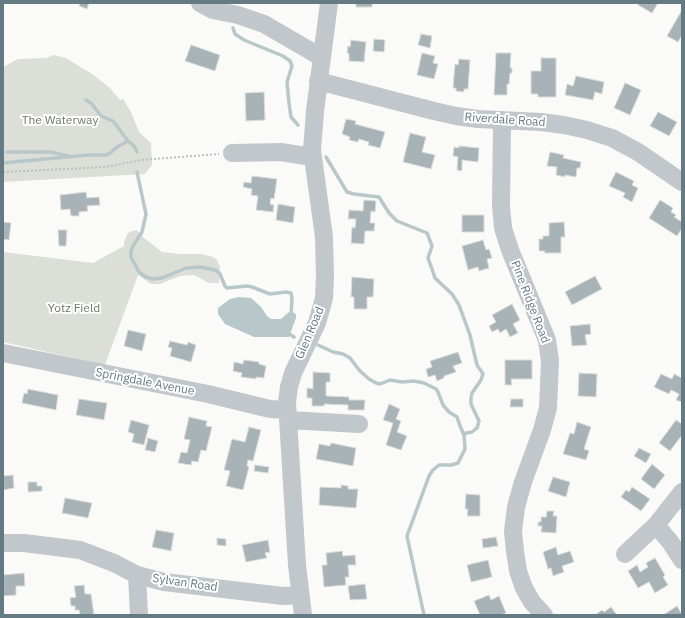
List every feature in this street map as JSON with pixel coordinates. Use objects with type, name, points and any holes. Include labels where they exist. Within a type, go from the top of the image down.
[{"type":"street","points":[[200,3],[213,10],[238,15],[264,24],[321,57]]},
{"type":"street","name":"Glen Road","points":[[303,615],[300,594],[287,415],[291,380],[299,359],[317,322],[324,298],[324,237],[312,157],[312,136],[329,3]]},
{"type":"street","name":"Riverdale Road","points":[[318,81],[434,111],[478,119],[541,122],[564,125],[612,138],[638,152],[682,182]]},
{"type":"street","name":"Pine Ridge Road","points":[[502,120],[501,206],[503,228],[510,250],[547,340],[550,361],[548,408],[542,430],[523,482],[516,507],[513,531],[518,571],[524,588],[532,602],[544,615]]},
{"type":"street","points":[[281,152],[312,136]]},
{"type":"street","points":[[232,153],[281,152],[312,157]]},
{"type":"street","name":"Springdale Avenue","points":[[3,353],[208,394],[270,409],[287,415],[359,424]]},
{"type":"street","points":[[626,554],[656,525],[682,492]]},
{"type":"street","points":[[656,525],[671,543],[682,560]]},
{"type":"street","name":"Sylvan Road","points":[[3,544],[24,543],[80,550],[114,563],[137,576],[174,584],[283,596],[300,594]]},
{"type":"street","points":[[137,576],[139,615]]},
{"type":"path","points":[[3,172],[105,167],[142,160],[232,153]]},
{"type":"green space","name":"The Waterway","points":[[54,55],[66,58],[92,74],[110,88],[120,100],[123,99],[131,112],[139,132],[151,143],[152,165],[145,174],[3,182],[3,67],[18,59],[46,58]]},
{"type":"green space","name":"Yotz Field","points":[[137,230],[144,238],[162,252],[202,254],[213,257],[217,260],[220,267],[219,283],[209,283],[194,275],[180,276],[160,284],[151,284],[138,275],[105,365],[3,342],[3,252],[93,263],[124,246],[127,234]]},
{"type":"shaded area","points":[[239,297],[251,298],[271,319],[281,319],[289,312],[295,313],[296,318],[289,337],[254,337],[225,324],[218,314],[218,308],[230,299]]},
{"type":"building","points":[[80,3],[89,3],[87,9],[79,6]]},
{"type":"building","points":[[356,3],[372,3],[372,7],[356,7]]},
{"type":"building","points":[[638,3],[658,3],[652,13],[638,5]]},
{"type":"building","points":[[682,10],[682,35],[678,42],[667,36]]},
{"type":"building","points":[[421,34],[432,36],[430,48],[418,45]]},
{"type":"building","points":[[374,39],[385,40],[384,52],[373,51]]},
{"type":"building","points":[[351,40],[366,42],[364,62],[349,61],[349,53],[347,53]]},
{"type":"building","points":[[191,45],[220,55],[215,71],[185,61]]},
{"type":"building","points":[[422,53],[435,56],[433,63],[438,64],[434,79],[417,75]]},
{"type":"building","points":[[496,53],[511,53],[510,68],[512,68],[512,73],[510,73],[509,84],[507,84],[507,95],[494,95]]},
{"type":"building","points":[[541,58],[556,58],[556,97],[538,97],[538,94],[531,94],[531,71],[541,71]]},
{"type":"building","points":[[459,59],[470,60],[468,89],[464,89],[464,92],[456,91],[456,88],[453,88],[455,64],[458,65]]},
{"type":"building","points":[[576,76],[604,82],[602,94],[595,92],[593,100],[565,95],[567,84],[573,86]]},
{"type":"building","points":[[625,83],[641,90],[630,115],[614,108]]},
{"type":"building","points":[[264,92],[265,120],[246,121],[245,93]]},
{"type":"building","points":[[658,112],[677,122],[669,136],[650,126]]},
{"type":"building","points":[[346,119],[356,121],[355,124],[385,132],[380,148],[368,145],[369,142],[359,139],[358,142],[349,140],[350,137],[342,134]]},
{"type":"building","points":[[410,133],[426,137],[422,152],[435,155],[431,169],[403,162]]},
{"type":"building","points":[[459,146],[479,148],[478,162],[462,160],[462,171],[457,170],[458,157],[453,156],[454,147],[459,148]]},
{"type":"building","points":[[550,152],[564,155],[563,158],[581,162],[580,168],[577,168],[576,177],[556,175],[557,167],[547,166]]},
{"type":"building","points":[[616,172],[634,181],[632,185],[638,188],[632,202],[623,197],[625,193],[609,186]]},
{"type":"building","points":[[252,176],[277,179],[274,199],[271,198],[270,204],[274,205],[273,212],[256,210],[258,196],[251,195],[252,189],[243,187],[244,182],[251,183]]},
{"type":"building","points":[[86,192],[87,198],[99,197],[100,205],[87,206],[88,211],[79,212],[79,216],[71,216],[70,209],[61,210],[60,195]]},
{"type":"building","points":[[364,200],[376,201],[375,212],[371,211],[370,223],[375,223],[374,231],[365,231],[364,244],[351,243],[352,227],[355,228],[356,219],[348,219],[349,210],[363,211]]},
{"type":"building","points":[[660,200],[673,208],[671,212],[676,215],[674,217],[682,222],[682,228],[677,236],[649,218]]},
{"type":"building","points":[[278,204],[295,207],[293,223],[276,220]]},
{"type":"building","points":[[462,215],[484,215],[484,232],[462,232]]},
{"type":"building","points":[[3,222],[11,223],[9,240],[3,239]]},
{"type":"building","points":[[564,222],[565,237],[561,237],[561,253],[544,253],[545,251],[539,251],[539,239],[543,239],[543,236],[549,236],[549,223]]},
{"type":"building","points":[[58,230],[67,230],[66,246],[59,246]]},
{"type":"building","points":[[483,240],[486,250],[489,249],[492,258],[487,259],[489,268],[479,271],[478,267],[468,270],[462,246]]},
{"type":"building","points":[[595,276],[602,289],[572,305],[565,292]]},
{"type":"building","points":[[352,277],[374,279],[373,297],[367,297],[367,309],[354,309],[354,297],[351,297]]},
{"type":"building","points":[[512,304],[520,320],[513,324],[518,333],[510,337],[506,329],[500,333],[498,329],[492,332],[489,326],[496,322],[492,315]]},
{"type":"building","points":[[590,324],[591,334],[585,335],[587,345],[572,346],[570,326]]},
{"type":"building","points":[[128,330],[146,334],[142,351],[124,346]]},
{"type":"building","points":[[170,341],[187,345],[188,342],[196,345],[191,362],[170,356],[172,348],[168,347]]},
{"type":"building","points":[[458,352],[462,363],[453,366],[456,372],[444,376],[444,378],[437,381],[435,375],[428,377],[426,369],[432,367],[430,361]]},
{"type":"building","points":[[244,360],[259,362],[259,364],[266,366],[264,378],[256,377],[256,379],[241,377],[242,373],[233,371],[234,362],[243,364]]},
{"type":"building","points":[[505,360],[532,360],[532,379],[511,379],[512,385],[505,385]]},
{"type":"building","points":[[313,372],[330,373],[330,382],[326,382],[326,396],[349,397],[349,400],[365,400],[364,410],[348,410],[348,405],[324,404],[324,406],[312,406],[312,398],[307,398],[307,388],[313,389]]},
{"type":"building","points":[[579,373],[597,374],[596,397],[578,396]]},
{"type":"building","points":[[661,374],[672,379],[674,374],[682,378],[682,402],[676,400],[679,394],[671,390],[669,394],[654,387]]},
{"type":"building","points":[[28,389],[58,395],[56,410],[22,403],[24,393],[27,394]]},
{"type":"building","points":[[79,399],[107,403],[104,420],[76,415]]},
{"type":"building","points":[[511,399],[523,399],[523,407],[510,407]]},
{"type":"building","points":[[389,404],[400,409],[396,419],[401,421],[397,432],[407,436],[401,450],[386,445],[393,423],[383,420]]},
{"type":"building","points":[[189,417],[207,421],[206,426],[212,427],[206,451],[201,450],[198,462],[192,461],[191,465],[178,463],[181,452],[187,453],[190,440],[184,439]]},
{"type":"building","points":[[131,420],[149,425],[144,445],[132,442],[134,434],[128,432]]},
{"type":"building","points":[[676,420],[682,424],[682,435],[670,451],[659,443]]},
{"type":"building","points":[[577,422],[591,427],[584,449],[589,451],[586,460],[563,454],[570,433],[574,434]]},
{"type":"building","points":[[249,427],[261,430],[253,461],[248,460],[247,466],[249,467],[243,490],[226,486],[230,471],[224,470],[232,439],[245,442]]},
{"type":"building","points":[[148,438],[158,441],[155,452],[145,450]]},
{"type":"building","points":[[331,443],[356,448],[353,466],[316,459],[319,444],[330,446]]},
{"type":"building","points":[[639,448],[651,454],[646,463],[634,456]]},
{"type":"building","points":[[652,464],[665,475],[654,489],[641,479]]},
{"type":"building","points":[[255,465],[269,467],[268,473],[254,471]]},
{"type":"building","points":[[13,475],[14,488],[3,490],[3,476]]},
{"type":"building","points":[[553,477],[570,482],[566,497],[548,491]]},
{"type":"building","points":[[28,482],[37,482],[37,486],[42,486],[42,491],[28,492]]},
{"type":"building","points":[[341,485],[348,486],[348,489],[358,489],[356,508],[319,505],[320,487],[341,488]]},
{"type":"building","points":[[632,487],[650,499],[641,511],[621,497],[626,490],[629,492]]},
{"type":"building","points":[[466,494],[480,495],[480,516],[467,516],[468,509],[465,509]]},
{"type":"building","points":[[65,498],[92,503],[88,518],[62,513]]},
{"type":"building","points":[[547,511],[554,511],[553,516],[557,516],[556,533],[541,532],[542,526],[538,526],[538,522],[541,522],[541,517],[546,517]]},
{"type":"building","points":[[156,530],[174,533],[171,551],[152,547]]},
{"type":"building","points":[[496,537],[498,546],[483,548],[482,539]]},
{"type":"building","points":[[217,538],[226,539],[226,546],[217,545]]},
{"type":"building","points":[[268,540],[270,552],[265,553],[267,558],[246,562],[242,545]]},
{"type":"building","points":[[556,547],[558,555],[570,551],[574,562],[562,566],[564,572],[553,576],[551,568],[548,569],[543,552]]},
{"type":"building","points":[[342,551],[343,556],[355,555],[356,565],[348,565],[349,577],[345,577],[346,585],[324,587],[322,565],[327,565],[326,553]]},
{"type":"building","points":[[655,558],[665,575],[663,577],[668,585],[655,593],[649,582],[638,588],[628,571],[637,565],[640,572],[648,567],[646,563]]},
{"type":"building","points":[[488,560],[492,577],[471,582],[467,565]]},
{"type":"building","points":[[24,573],[25,586],[16,586],[16,595],[3,596],[3,575]]},
{"type":"building","points":[[365,584],[367,599],[350,600],[348,586]]},
{"type":"building","points":[[84,585],[85,594],[91,594],[94,615],[80,615],[79,610],[75,610],[75,606],[71,606],[70,598],[76,597],[74,586]]},
{"type":"building","points":[[489,595],[491,600],[499,596],[506,613],[501,615],[480,615],[474,601]]},
{"type":"building","points":[[677,606],[681,613],[682,612],[682,615],[663,615]]},
{"type":"building","points":[[611,607],[617,615],[595,615],[602,610],[604,612]]},
{"type":"waterway","points":[[233,28],[235,34],[244,40],[283,56],[290,61],[292,66],[287,82],[289,103],[291,117],[298,125]]},
{"type":"waterway","points":[[86,100],[91,103],[101,116],[113,121],[128,141]]},
{"type":"waterway","points":[[3,163],[88,155],[105,155],[109,154],[117,147],[128,141],[134,146],[137,152]]},
{"type":"waterway","points":[[7,152],[51,152],[68,156]]},
{"type":"waterway","points":[[326,157],[347,192],[379,197],[389,213],[397,221],[427,233],[432,246],[428,258],[435,278],[452,294],[459,305],[470,335],[477,365],[483,374],[481,380],[472,393],[471,398],[471,404],[479,421],[477,428],[464,435],[465,449],[458,463],[451,465],[439,465],[429,476],[407,536],[424,615]]},
{"type":"waterway","points":[[137,172],[146,214],[142,232],[131,251],[131,257],[139,272],[152,279],[162,278],[186,268],[200,267],[211,269],[220,274],[227,288],[247,286],[270,294],[286,292],[291,293],[291,316]]},
{"type":"waterway","points":[[288,333],[294,337]]},
{"type":"waterway","points":[[318,345],[350,358],[360,371],[376,383],[380,384],[390,380],[402,382],[414,381],[424,383],[436,389],[443,405],[449,412],[457,417],[464,435]]}]
